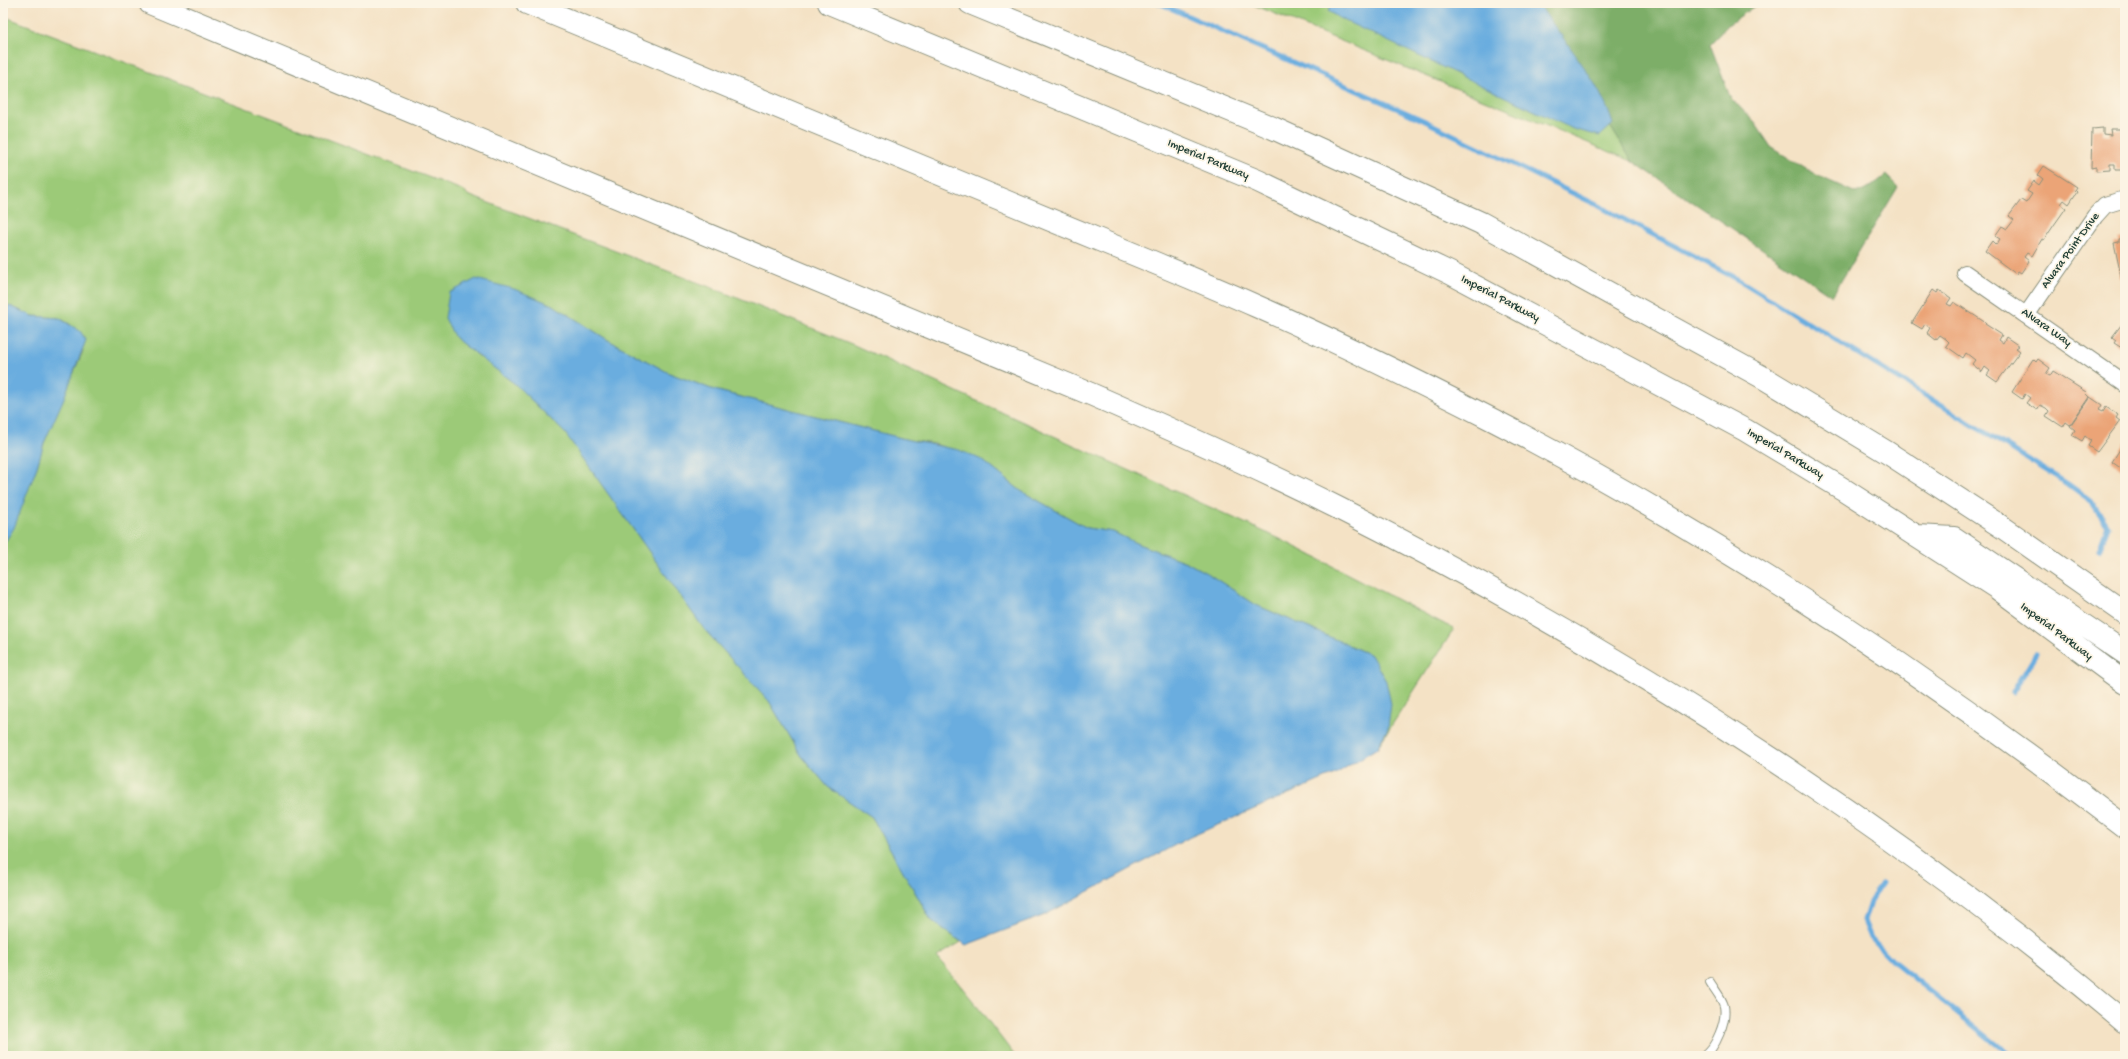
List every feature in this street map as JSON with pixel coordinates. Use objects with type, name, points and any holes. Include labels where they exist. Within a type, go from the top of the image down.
[{"type":"main road","points":[[150,3],[1093,395],[1220,451],[1336,507],[1459,571],[1563,630],[1668,693],[1791,772],[1908,853],[2026,942],[2125,1022]]},
{"type":"main road","points":[[527,3],[1254,305],[1381,364],[1497,422],[1705,539],[1831,617],[1954,699],[2037,759],[2125,827]]},
{"type":"main road","name":"Imperial Parkway","points":[[829,3],[1258,181],[1450,273],[1745,430],[1843,489],[1997,588],[2125,684]]},
{"type":"main road","points":[[970,3],[1273,128],[1481,223],[1764,378],[1875,445],[2005,529],[2125,613]]},
{"type":"main road","points":[[1916,536],[1954,538],[2125,653]]},
{"type":"street","name":"Alvara Point Drive","points":[[2026,314],[2095,216],[2105,205],[2125,199]]},
{"type":"street","name":"Alvara Way","points":[[1965,273],[2125,384]]},
{"type":"lane","points":[[1704,1056],[1708,1053],[1721,1033],[1724,1006],[1710,982]]},
{"type":"green space","points":[[1249,3],[1533,3],[1632,161]]},
{"type":"green space","points":[[1533,3],[1759,3],[1729,24],[1710,44],[1730,97],[1755,123],[1771,147],[1814,174],[1856,193],[1872,186],[1886,175],[1898,187],[1832,296],[1632,161]]},
{"type":"green space","points":[[3,16],[462,190],[468,195],[715,289],[854,345],[1280,539],[1454,629],[1377,748],[1388,728],[1371,655],[1256,605],[1210,575],[1186,562],[1138,544],[1113,532],[1087,528],[1021,491],[982,460],[935,444],[909,440],[714,390],[669,373],[608,340],[553,305],[455,338],[515,384],[565,433],[704,629],[769,701],[801,755],[828,787],[872,817],[931,920],[961,942],[937,957],[1015,1056],[3,1056],[3,545],[37,467],[44,443],[83,351],[70,324],[59,318],[33,316],[3,303]]},
{"type":"water","points":[[1332,3],[1538,3],[1590,76],[1607,107],[1613,124],[1600,136],[1573,129],[1339,18],[1328,11]]},
{"type":"water","points":[[476,279],[514,289],[553,305],[608,340],[669,373],[714,390],[909,440],[959,450],[982,460],[1021,491],[1087,528],[1113,532],[1138,544],[1186,562],[1210,575],[1256,605],[1371,655],[1386,681],[1391,704],[1388,728],[1377,748],[1337,773],[1190,837],[1045,915],[966,945],[931,920],[872,817],[828,787],[801,755],[769,701],[704,629],[565,433],[515,384],[455,338],[445,318],[449,293]]},
{"type":"water","points":[[3,303],[33,316],[59,318],[80,331],[86,340],[64,398],[44,443],[37,467],[14,528],[3,545]]},
{"type":"building","points":[[2103,128],[2103,134],[2111,135],[2110,129],[2122,129],[2123,134],[2125,134],[2125,170],[2115,170],[2115,164],[2110,164],[2110,170],[2096,171],[2096,167],[2091,168],[2092,129]]},
{"type":"building","points":[[2044,166],[2077,187],[2075,190],[2077,192],[2069,204],[2064,200],[2061,204],[2066,208],[2044,240],[2042,239],[2032,256],[2027,253],[2024,257],[2029,261],[2021,273],[2018,271],[2016,274],[1985,251],[1992,241],[1996,245],[2000,239],[1995,236],[2002,226],[2007,229],[2014,220],[2009,216],[2021,200],[2026,203],[2032,194],[2027,191],[2034,181],[2039,185],[2043,179],[2038,175]]},
{"type":"building","points":[[2125,238],[2125,281],[2122,281],[2114,243],[2119,242],[2119,239]]},
{"type":"building","points":[[1933,290],[1937,293],[1939,290],[1951,298],[1947,304],[1951,306],[1954,302],[2002,335],[1999,340],[2003,343],[2006,337],[2019,346],[2016,348],[2020,351],[1997,382],[1987,375],[1990,371],[1985,367],[1982,372],[1972,364],[1975,360],[1966,353],[1963,358],[1946,346],[1949,342],[1946,339],[1940,335],[1936,340],[1927,333],[1930,328],[1925,324],[1922,329],[1912,323]]},
{"type":"building","points":[[2125,320],[2125,350],[2114,343],[2116,340],[2112,337]]},
{"type":"building","points":[[2033,359],[2036,362],[2038,359],[2050,368],[2046,374],[2050,376],[2053,371],[2086,392],[2085,393],[2089,397],[2070,425],[2066,422],[2063,427],[2046,416],[2049,411],[2046,408],[2040,405],[2037,410],[2026,403],[2030,398],[2025,394],[2022,399],[2012,392]]},
{"type":"building","points":[[2090,397],[2102,405],[2099,410],[2103,412],[2106,407],[2118,415],[2116,418],[2120,421],[2097,452],[2088,446],[2091,441],[2085,436],[2082,441],[2072,435],[2075,430],[2070,426]]},
{"type":"building","points":[[2125,441],[2125,464],[2122,469],[2112,462]]},
{"type":"waterway","points":[[1159,3],[1423,120],[1595,204],[1739,280],[2068,484],[2091,501],[2108,526],[2099,550]]},
{"type":"waterway","points":[[2013,692],[2036,654]]},
{"type":"waterway","points":[[1882,883],[1870,902],[1864,921],[1871,938],[1893,961],[2011,1056]]}]
